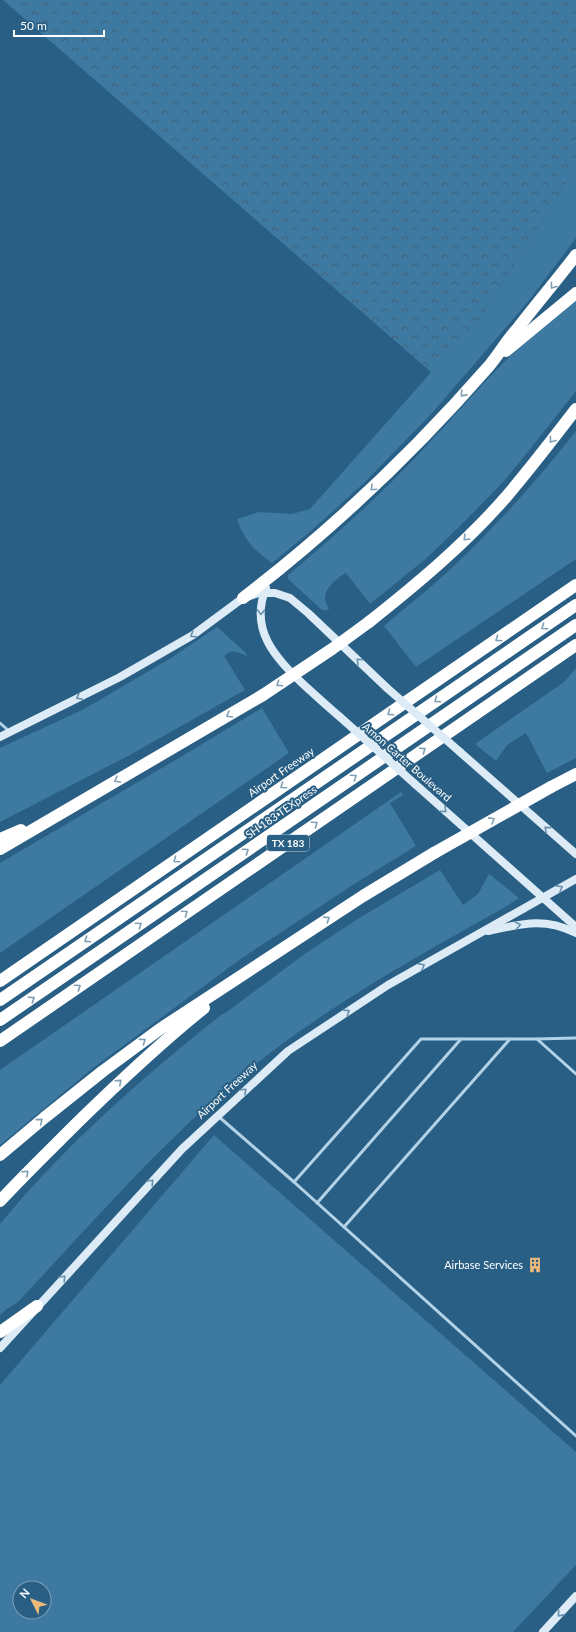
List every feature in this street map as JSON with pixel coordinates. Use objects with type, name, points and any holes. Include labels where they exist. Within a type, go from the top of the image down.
[{"type":"highway","points":[[243,598],[320,537],[415,446],[490,365],[517,328],[552,287],[576,255]]},
{"type":"highway","points":[[490,365],[576,293]]},
{"type":"highway","points":[[0,849],[263,695],[332,649],[369,622],[412,588],[459,546],[505,498],[576,409]]},
{"type":"highway","name":"Airport Freeway","points":[[0,981],[576,585]]},
{"type":"highway","name":"SH 183 TEXpress","points":[[0,1000],[576,605]]},
{"type":"highway","name":"SH 183 TEXpress","points":[[0,1020],[576,625]]},
{"type":"highway","name":"TX 183","points":[[0,1041],[576,645]]},
{"type":"highway","points":[[0,1155],[85,1085],[160,1029],[294,940],[434,853],[576,774]]},
{"type":"highway","points":[[0,839],[55,816]]},
{"type":"highway","points":[[0,1201],[21,1178],[114,1086],[168,1038],[228,988],[294,940]]},
{"type":"highway","points":[[0,1332],[37,1306]]},
{"type":"main road","name":"Amon Carter Boulevard","points":[[273,575],[264,592],[261,608],[262,628],[272,651],[286,667],[340,717],[576,927]]},
{"type":"main road","points":[[0,737],[120,677],[193,635],[243,598],[264,592],[280,594],[295,602],[387,688],[576,854]]},
{"type":"main road","name":"Airport Freeway","points":[[0,1348],[182,1149],[288,1050],[388,985],[576,879]]},
{"type":"main road","points":[[479,933],[529,923],[548,924],[576,933]]},
{"type":"main road","points":[[543,1632],[576,1596]]},
{"type":"lane","points":[[0,723],[10,732]]},
{"type":"lane","points":[[294,1182],[421,1039],[576,1038]]},
{"type":"lane","points":[[317,1203],[462,1039]]},
{"type":"lane","points":[[344,1227],[510,1039]]},
{"type":"lane","points":[[537,1039],[576,1074]]},
{"type":"lane","points":[[218,1116],[294,1182],[576,1436]]},
{"type":"green space","points":[[3,0],[576,0],[576,161],[567,182],[480,317],[432,373]]},
{"type":"green space","points":[[576,161],[576,238],[527,303],[432,413],[364,483],[311,531],[272,563],[266,559],[247,539],[237,519],[259,512],[292,514],[310,509],[480,317],[567,182]]},
{"type":"green space","points":[[576,299],[576,391],[503,482],[428,557],[370,604],[346,573],[339,577],[327,590],[325,600],[329,610],[322,610],[288,579],[288,575],[377,496],[411,462],[512,355]]},
{"type":"green space","points":[[576,431],[576,559],[416,667],[384,626],[447,572],[488,533],[548,466]]},
{"type":"green space","points":[[217,627],[246,653],[247,656],[232,651],[224,656],[245,690],[128,756],[0,822],[0,748],[84,709],[171,658]]},
{"type":"green space","points":[[576,668],[576,758],[547,773],[526,733],[507,745],[496,761],[475,744],[564,682]]},
{"type":"green space","points":[[262,708],[289,753],[0,953],[0,863]]},
{"type":"green space","points":[[401,792],[403,795],[390,803],[416,846],[359,881],[242,958],[93,1068],[0,1145],[0,1070]]},
{"type":"green space","points":[[440,870],[463,905],[478,894],[489,874],[519,898],[359,992],[274,1050],[239,1078],[172,1139],[140,1171],[17,1303],[0,1315],[0,1224],[51,1167],[105,1113],[222,1014],[306,953],[356,920]]},
{"type":"green space","points":[[214,1135],[576,1452],[576,1565],[513,1632],[0,1632],[0,1385]]},
{"type":"place","name":"Airbase Services","points":[[535,1265]]}]
